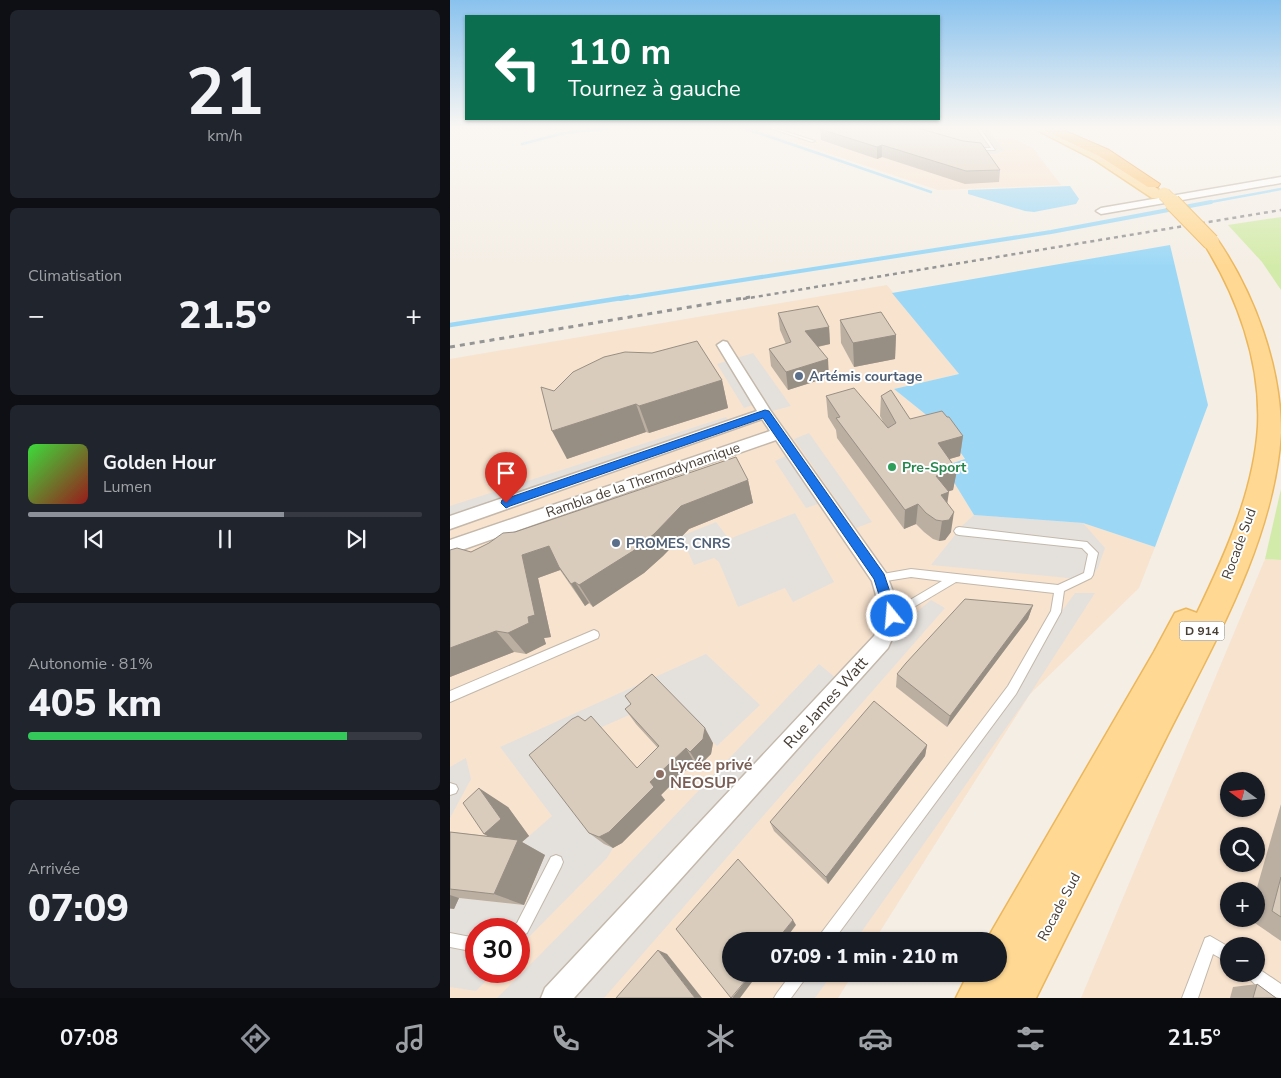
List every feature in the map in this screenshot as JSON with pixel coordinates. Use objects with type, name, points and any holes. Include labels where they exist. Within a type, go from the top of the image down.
[{"type":"highway","name":"D 914","points":[[1133,174],[1158,191]]},
{"type":"main road","name":"Rocade Sud","points":[[1129,174],[1158,191]]},
{"type":"main road","name":"Rocade Sud","points":[[1012,998],[1182,671],[1237,559],[1262,478],[1269,432],[1268,393],[1262,358],[1252,320],[1238,286],[1206,242],[1158,191],[1138,174]]},
{"type":"main road","name":"Rocade Sud","points":[[1007,948],[1166,663],[1222,549],[1247,472],[1255,427],[1256,391],[1251,356],[1243,318],[1230,286],[1206,242]]},
{"type":"main road","points":[[979,998],[988,982]]},
{"type":"street","points":[[1101,211],[1281,180]]},
{"type":"street","points":[[722,345],[765,413],[880,578],[892,616]]},
{"type":"street","name":"Rambla de la Thermodynamique","points":[[450,523],[765,413]]},
{"type":"street","name":"Rambla de la Thermodynamique","points":[[450,547],[780,433]]},
{"type":"street","name":"Rue James Watt","points":[[555,998],[642,906],[881,642],[892,616]]},
{"type":"lane","points":[[880,578],[911,573],[1059,589],[1088,574],[1093,553],[1084,545],[959,531]]},
{"type":"lane","points":[[892,616],[955,578]]},
{"type":"lane","points":[[831,932],[1012,690],[1056,612],[1059,589]]},
{"type":"lane","points":[[450,697],[594,635]]},
{"type":"lane","points":[[527,918],[556,862]]},
{"type":"lane","points":[[450,940],[465,943]]},
{"type":"lane","points":[[1190,998],[1210,942],[1220,949]]},
{"type":"lane","points":[[782,998],[794,982]]},
{"type":"lane","points":[[1265,982],[1281,993]]},
{"type":"shaded area","points":[[889,174],[1052,174],[1061,185],[938,190]]},
{"type":"shaded area","points":[[887,285],[959,374],[894,389],[945,430],[965,460],[945,466],[974,515],[1083,523],[1155,547],[1139,588],[1030,694],[880,932],[722,932],[722,982],[848,982],[838,998],[450,998],[450,359]]},
{"type":"shaded area","points":[[753,353],[791,406],[765,413],[759,403],[744,408],[717,364]]},
{"type":"shaded area","points":[[726,417],[732,425],[450,518],[450,506]]},
{"type":"shaded area","points":[[809,433],[872,522],[856,528],[794,439]]},
{"type":"shaded area","points":[[790,454],[821,503],[806,508],[775,461]]},
{"type":"shaded area","points":[[795,513],[834,582],[793,602],[785,588],[738,607],[719,562],[714,558],[694,565],[681,536],[716,522],[729,539]]},
{"type":"shaded area","points":[[974,515],[1083,523],[1105,548],[1098,568],[1089,580],[931,565],[963,525]]},
{"type":"shaded area","points":[[1265,559],[1281,560],[1281,998],[1081,998]]},
{"type":"shaded area","points":[[1075,593],[1095,593],[1030,694],[861,932],[828,932]]},
{"type":"shaded area","points":[[931,600],[945,608],[604,998],[497,998],[512,983],[530,983],[530,965],[604,890],[819,664],[843,684],[881,642]]},
{"type":"shaded area","points":[[706,654],[760,705],[717,746],[661,690],[636,712],[586,734],[604,844],[613,848],[607,858],[530,936],[530,918],[465,918],[465,983],[484,983],[476,991],[450,987],[450,909],[454,909],[459,898],[525,905],[545,855],[512,851],[552,816],[500,747]]},
{"type":"shaded area","points":[[466,758],[471,779],[450,818],[450,767]]},
{"type":"shaded area","points":[[791,982],[826,982],[815,998],[780,998]]},
{"type":"green space","points":[[1281,217],[1281,290],[1262,262],[1228,225]]},
{"type":"green space","points":[[1281,489],[1281,560],[1265,559]]},
{"type":"water","points":[[1070,186],[1079,199],[1076,204],[1034,212],[968,194],[968,190]]},
{"type":"water","points":[[1170,245],[1208,405],[1155,547],[1083,523],[974,515],[944,466],[965,459],[945,430],[894,389],[959,374],[892,293]]},
{"type":"building","points":[[818,306],[829,327],[805,331],[828,359],[786,372],[769,349],[791,342],[778,313]]},
{"type":"building","points":[[881,312],[896,335],[853,343],[840,320]]},
{"type":"building","points":[[697,341],[722,380],[639,406],[636,404],[552,431],[541,387],[554,391],[573,372],[604,357],[625,352],[652,353]]},
{"type":"building","points":[[854,388],[888,428],[896,423],[881,396],[891,390],[910,419],[942,411],[949,417],[963,436],[938,443],[957,470],[936,476],[949,492],[941,495],[954,512],[949,520],[936,520],[918,504],[905,510],[836,418],[840,417],[826,396]]},
{"type":"building","points":[[736,457],[748,480],[681,506],[654,534],[633,551],[579,585],[575,582],[571,584],[559,567],[549,546],[522,555],[535,615],[528,617],[529,623],[508,633],[496,631],[450,648],[450,550],[457,548],[471,552],[503,533],[515,532]]},
{"type":"building","points":[[965,599],[1033,605],[950,716],[897,674]]},
{"type":"building","points":[[652,674],[705,728],[703,739],[690,752],[686,748],[650,782],[654,787],[609,832],[599,837],[589,833],[529,755],[572,719],[578,716],[585,721],[591,716],[637,768],[659,746],[625,709],[631,704],[625,696]]},
{"type":"building","points":[[874,701],[927,745],[826,877],[770,822]]},
{"type":"building","points":[[479,788],[501,819],[484,834],[463,803]]},
{"type":"building","points":[[450,832],[518,840],[494,894],[450,889]]},
{"type":"building","points":[[738,859],[793,920],[783,932],[722,932],[722,982],[744,982],[731,998],[676,929]]},
{"type":"building","points":[[1281,877],[1281,917],[1272,911]]},
{"type":"building","points":[[658,950],[695,998],[616,998]]},
{"type":"building","points":[[1257,984],[1276,998],[1253,998]]},
{"type":"waterway","points":[[877,174],[931,192]]},
{"type":"waterway","points":[[1205,203],[1281,189]]},
{"type":"waterway","points":[[620,299],[1051,232],[1211,202]]},
{"type":"waterway","points":[[450,325],[628,297]]},
{"type":"railway","points":[[743,299],[1281,210]]},
{"type":"railway","points":[[450,347],[750,297]]},
{"type":"place","name":"Artémis courtage","points":[[799,376]]},
{"type":"place","name":"Pre-Sport","points":[[892,467]]},
{"type":"place","name":"PROMES, CNRS","points":[[616,543]]},
{"type":"place","name":"Lycée privé NEOSUP","points":[[660,774]]},
{"type":"route","points":[[506,503],[765,413],[880,578],[892,616]]}]
